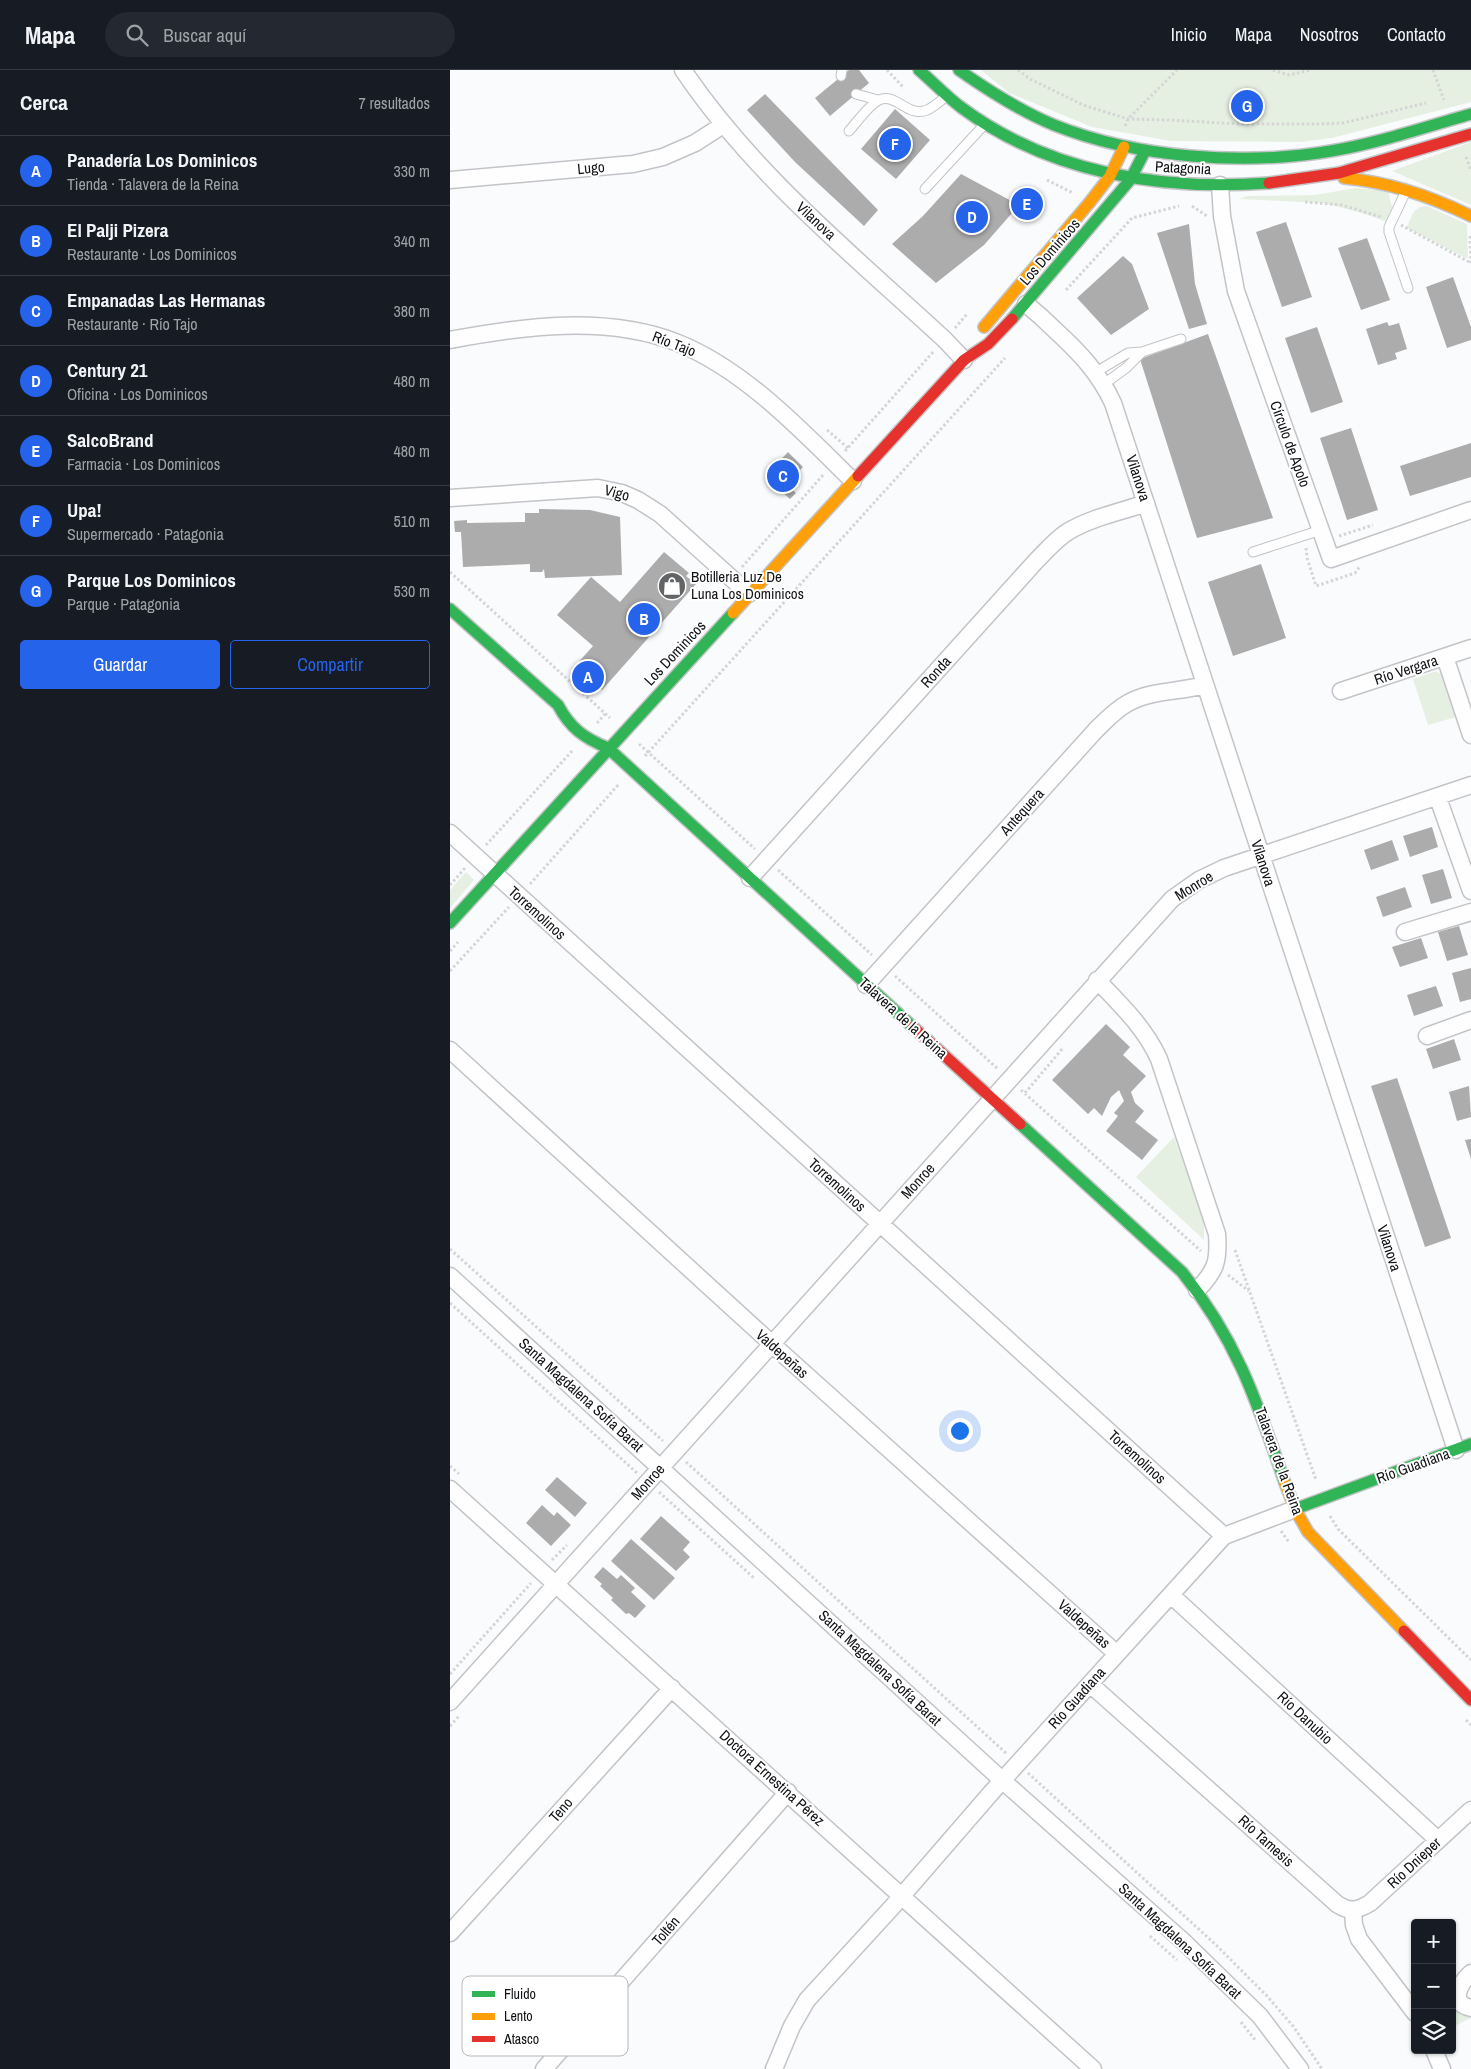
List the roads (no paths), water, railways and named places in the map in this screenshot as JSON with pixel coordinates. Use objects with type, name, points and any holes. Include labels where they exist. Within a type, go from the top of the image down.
[{"type":"street","name":"Vilanova","points":[[683,70],[723,125],[787,194],[945,340],[964,360]]},
{"type":"street","name":"Patagonia","points":[[918,70],[947,96],[985,124],[1041,154],[1079,168],[1130,180],[1220,185],[1324,177],[1471,134]]},
{"type":"street","name":"Patagonia","points":[[959,70],[995,96],[1033,117],[1073,134],[1145,151],[1220,157],[1270,157],[1303,154],[1344,149],[1471,114]]},
{"type":"street","name":"Lugo","points":[[450,180],[633,164],[663,157],[696,143],[723,125]]},
{"type":"street","name":"Los Dominicos","points":[[964,360],[974,339],[1110,176],[1124,147]]},
{"type":"street","name":"Los Dominicos","points":[[450,923],[964,360],[988,344],[1026,304],[1130,180],[1145,151]]},
{"type":"street","points":[[1324,177],[1380,180],[1408,188],[1471,216]]},
{"type":"street","name":"Círculo de Apolo","points":[[1220,185],[1222,216],[1236,291],[1331,559],[1471,510]]},
{"type":"street","name":"Vilanova","points":[[1026,304],[1072,346],[1100,378],[1113,404],[1456,1450]]},
{"type":"street","name":"Río Tajo","points":[[450,340],[512,330],[580,326],[620,329],[668,339],[703,356],[755,391],[798,428],[853,481]]},
{"type":"street","name":"Vigo","points":[[450,498],[598,488],[622,492],[660,514],[749,594]]},
{"type":"street","name":"Ronda","points":[[750,878],[1037,560],[1068,532],[1088,522],[1146,503]]},
{"type":"street","name":"Talavera de la Reina","points":[[450,609],[558,705],[567,722],[591,741],[608,748]]},
{"type":"street","name":"Río Vergara","points":[[1341,691],[1471,648]]},
{"type":"street","points":[[1445,657],[1471,735]]},
{"type":"street","name":"Antequera","points":[[866,985],[1095,731],[1113,714],[1128,703],[1150,695],[1205,685]]},
{"type":"street","name":"Talavera de la Reina","points":[[558,705],[575,711]]},
{"type":"street","name":"Talavera de la Reina","points":[[599,731],[608,748],[866,985],[1167,1257],[1197,1290],[1228,1334],[1240,1358],[1298,1516],[1316,1540],[1471,1700]]},
{"type":"street","name":"Monroe","points":[[450,1702],[1097,980],[1172,899],[1199,880],[1224,868],[1438,798],[1471,785]]},
{"type":"street","points":[[1438,798],[1471,890]]},
{"type":"street","name":"Torremolinos","points":[[450,833],[1224,1536]]},
{"type":"street","points":[[1405,932],[1471,912]]},
{"type":"street","points":[[1097,980],[1152,1042],[1217,1234],[1218,1252],[1216,1265],[1208,1279],[1197,1290]]},
{"type":"street","points":[[1427,1036],[1471,1020]]},
{"type":"street","name":"Valdepeñas","points":[[450,1050],[771,1344],[1117,1654]]},
{"type":"street","name":"Santa Magdalena Sofía Barat","points":[[450,1276],[1016,1792],[1184,1942],[1260,2016],[1300,2069]]},
{"type":"street","name":"Río Guadiana","points":[[774,2069],[792,2026],[807,2000],[1003,1780],[1024,1769],[1090,1684],[1224,1536],[1298,1516],[1471,1444]]},
{"type":"street","name":"Doctora Ernestina Pérez","points":[[450,1489],[1093,2069]]},
{"type":"street","name":"Río Danubio","points":[[1171,1595],[1438,1840]]},
{"type":"street","name":"Río Tamesis","points":[[1090,1684],[1336,1904],[1345,1910],[1353,1910]]},
{"type":"street","name":"Teno","points":[[450,1933],[672,1688]]},
{"type":"street","name":"Toltén","points":[[626,1976],[788,1792]]},
{"type":"street","name":"Río Dnieper","points":[[1353,1910],[1370,1904],[1471,1810]]},
{"type":"street","points":[[1353,1910],[1354,1925],[1359,1939],[1412,2009]]},
{"type":"street","points":[[1461,2003],[1458,1988],[1471,1973]]},
{"type":"street","points":[[1436,2054],[1442,2069]]},
{"type":"street","name":"Toltén","points":[[544,2069],[555,2056]]},
{"type":"lane","points":[[856,94],[878,100],[892,99],[905,108],[918,112],[928,110],[947,96]]},
{"type":"lane","points":[[849,131],[878,100]]},
{"type":"lane","points":[[925,189],[985,124]]},
{"type":"lane","points":[[1408,188],[1392,221],[1389,232],[1408,288]]},
{"type":"lane","points":[[1100,378],[1128,353],[1142,352],[1182,339]]},
{"type":"lane","points":[[1100,378],[1126,368],[1142,352]]},
{"type":"lane","points":[[1253,552],[1321,530]]},
{"type":"place","name":"Parque Los Dominicos","points":[[1247,106]]},
{"type":"place","name":"Upa!","points":[[895,144]]},
{"type":"place","name":"SalcoBrand","points":[[1027,204]]},
{"type":"place","name":"Century 21","points":[[972,217]]},
{"type":"place","name":"Empanadas Las Hermanas","points":[[783,476]]},
{"type":"place","name":"Botilleria Luz De Luna Los Dominicos","points":[[672,586]]},
{"type":"place","name":"El Palji Pizera","points":[[644,619]]},
{"type":"place","name":"Panadería Los Dominicos","points":[[588,677]]}]
